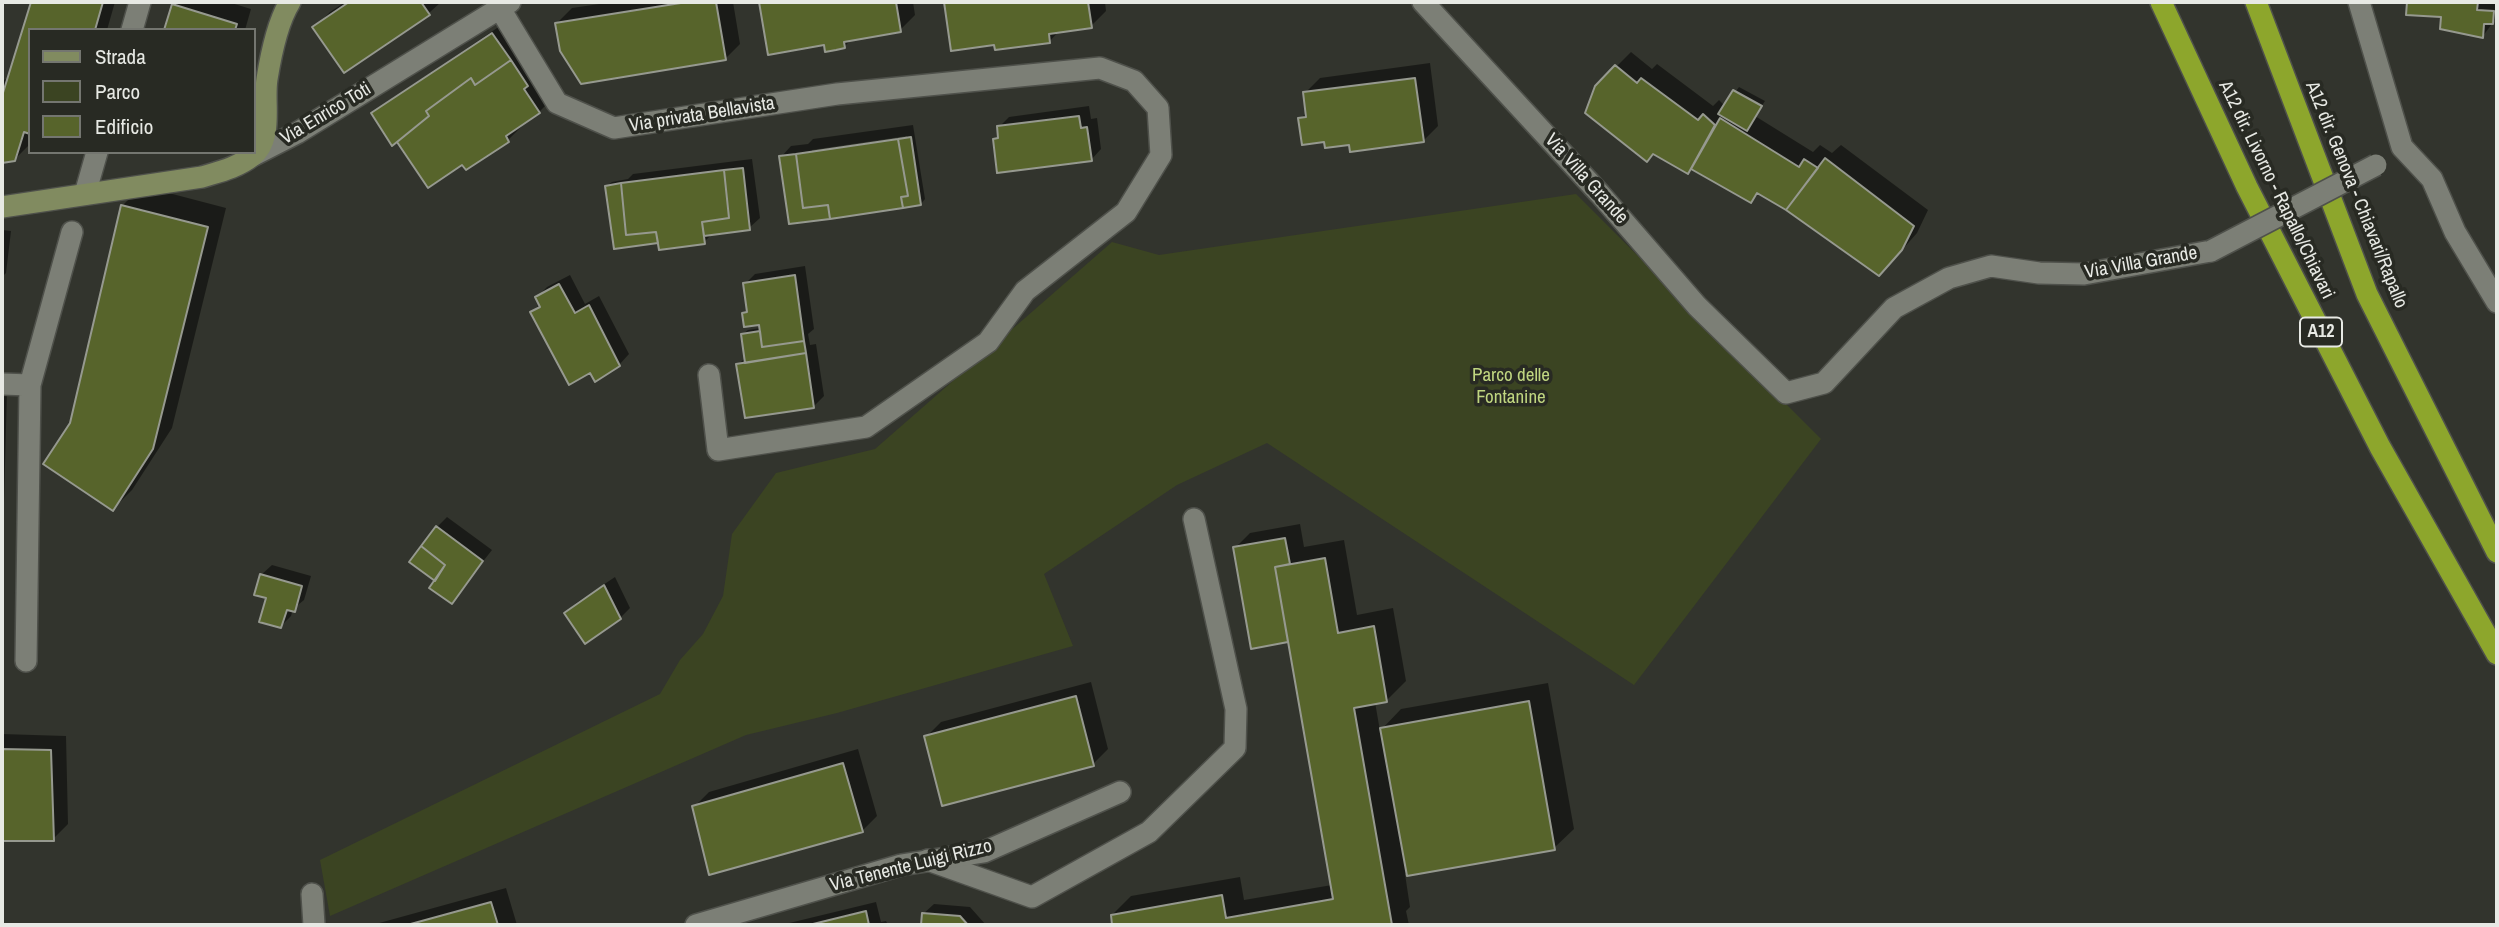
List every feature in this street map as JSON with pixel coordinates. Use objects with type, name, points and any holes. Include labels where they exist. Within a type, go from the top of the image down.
[{"type":"highway","name":"A12 dir. Livorno - Rapallo/Chiavari","points":[[2161,2],[2247,187],[2380,447],[2497,654]]},
{"type":"highway","name":"A12 dir. Genova - Chiavari/Rapallo","points":[[2256,2],[2367,294],[2497,552]]},
{"type":"street","points":[[133,28],[140,2]]},
{"type":"street","points":[[256,151],[265,132],[267,81],[283,13],[290,2]]},
{"type":"street","name":"Via Villa Grande","points":[[1423,2],[1600,194],[1697,306],[1786,393],[1824,383],[1894,308],[1949,278],[1991,266],[2039,273],[2084,274],[2211,251],[2376,164],[2402,147]]},
{"type":"street","points":[[2358,2],[2402,147],[2432,178],[2455,232],[2497,302]]},
{"type":"street","name":"Via Enrico Toti","points":[[2,207],[202,177],[229,169],[298,133],[505,4]]},
{"type":"street","name":"Via privata Bellavista","points":[[505,4],[557,103],[614,128],[837,93],[1100,68],[1135,81],[1158,108],[1161,155],[1126,212],[1025,291],[988,342],[866,427],[718,450],[709,375]]},
{"type":"street","points":[[85,194],[96,154]]},
{"type":"street","points":[[26,661],[30,385],[72,232]]},
{"type":"street","points":[[2,384],[30,385]]},
{"type":"street","points":[[928,860],[1032,897],[1149,832],[1235,748],[1236,709],[1194,519]]},
{"type":"street","name":"Via Tenente Luigi Rizzo","points":[[696,925],[901,865],[984,852],[1120,792]]},
{"type":"street","points":[[312,894],[314,925]]},
{"type":"green space","name":"Parco delle Fontanine","points":[[1576,194],[1821,439],[1634,685],[1267,443],[1177,485],[1044,574],[1073,646],[837,713],[746,735],[330,916],[320,860],[660,694],[680,660],[703,634],[723,596],[732,534],[776,473],[875,449],[1112,242],[1159,255]]},
{"type":"building","points":[[31,2],[103,2],[96,28],[28,28],[28,133],[24,132],[15,161],[2,163],[2,96]]},
{"type":"building","points":[[349,2],[421,2],[430,15],[344,73],[312,27]]},
{"type":"building","points":[[687,2],[716,2],[726,60],[581,84],[560,51],[555,23]]},
{"type":"building","points":[[759,2],[896,2],[901,32],[844,42],[845,48],[825,52],[824,45],[768,55]]},
{"type":"building","points":[[944,2],[1088,2],[1092,28],[1049,34],[1050,43],[995,50],[994,45],[951,51]]},
{"type":"building","points":[[2407,2],[2478,2],[2477,10],[2494,11],[2493,24],[2484,24],[2483,38],[2440,29],[2441,17],[2406,15]]},
{"type":"building","points":[[172,4],[237,24],[236,28],[165,28]]},
{"type":"building","points":[[492,33],[511,60],[475,85],[471,78],[426,111],[429,116],[392,146],[371,113]]},
{"type":"building","points":[[511,60],[528,86],[524,89],[540,113],[506,136],[509,142],[466,170],[462,165],[428,188],[397,142],[429,116],[426,111],[471,78],[475,85]]},
{"type":"building","points":[[1615,65],[1637,83],[1641,78],[1698,120],[1703,114],[1715,125],[1688,174],[1653,154],[1647,162],[1585,113],[1595,86]]},
{"type":"building","points":[[1415,78],[1424,142],[1350,152],[1349,145],[1325,148],[1324,142],[1302,145],[1298,118],[1306,117],[1303,92]]},
{"type":"building","points":[[1733,90],[1762,106],[1747,131],[1718,114]]},
{"type":"building","points":[[1079,116],[1081,128],[1087,127],[1092,161],[997,173],[993,139],[998,138],[997,126]]},
{"type":"building","points":[[1720,118],[1799,167],[1804,159],[1818,168],[1786,210],[1757,193],[1751,203],[1691,169]]},
{"type":"building","points":[[911,137],[921,205],[903,208],[901,197],[908,196],[898,139]]},
{"type":"building","points":[[898,139],[908,196],[901,197],[903,208],[830,219],[828,205],[803,208],[796,154]]},
{"type":"building","points":[[796,154],[803,208],[828,205],[830,219],[789,224],[779,156]]},
{"type":"building","points":[[1825,158],[1914,226],[1902,250],[1879,276],[1786,210]]},
{"type":"building","points":[[743,168],[750,230],[704,236],[702,222],[729,218],[724,170]]},
{"type":"building","points":[[724,170],[729,218],[702,222],[705,244],[659,250],[656,232],[626,235],[621,183]]},
{"type":"building","points":[[621,183],[626,235],[656,232],[658,243],[614,249],[605,186]]},
{"type":"building","points":[[121,205],[208,227],[153,449],[113,511],[43,464],[70,423]]},
{"type":"building","points":[[795,275],[804,341],[762,347],[759,325],[744,327],[742,313],[747,312],[743,283]]},
{"type":"building","points":[[559,284],[575,313],[589,305],[620,366],[595,382],[590,373],[569,385],[530,312],[540,307],[535,297]]},
{"type":"building","points":[[760,331],[762,347],[804,341],[806,353],[745,363],[741,334]]},
{"type":"building","points":[[806,353],[814,408],[745,418],[736,364]]},
{"type":"building","points":[[436,526],[483,561],[452,604],[429,588],[445,565],[421,546]]},
{"type":"building","points":[[1285,538],[1290,564],[1275,567],[1288,642],[1251,649],[1233,547]]},
{"type":"building","points":[[421,546],[445,565],[435,581],[409,562]]},
{"type":"building","points":[[1325,558],[1338,633],[1374,626],[1387,702],[1354,708],[1392,925],[1112,925],[1111,915],[1222,895],[1226,918],[1333,899],[1275,567]]},
{"type":"building","points":[[260,574],[302,586],[295,612],[287,610],[281,628],[259,622],[266,598],[254,595]]},
{"type":"building","points":[[604,585],[621,619],[585,644],[564,613]]},
{"type":"building","points":[[1076,696],[1094,766],[942,806],[924,736]]},
{"type":"building","points":[[1529,701],[1555,850],[1407,876],[1380,728]]},
{"type":"building","points":[[2,749],[51,750],[54,841],[2,841]]},
{"type":"building","points":[[843,763],[863,832],[709,875],[692,806]]},
{"type":"building","points":[[491,902],[498,925],[407,925]]},
{"type":"building","points":[[866,911],[869,925],[809,925]]},
{"type":"building","points":[[922,913],[960,916],[968,925],[921,925]]}]
